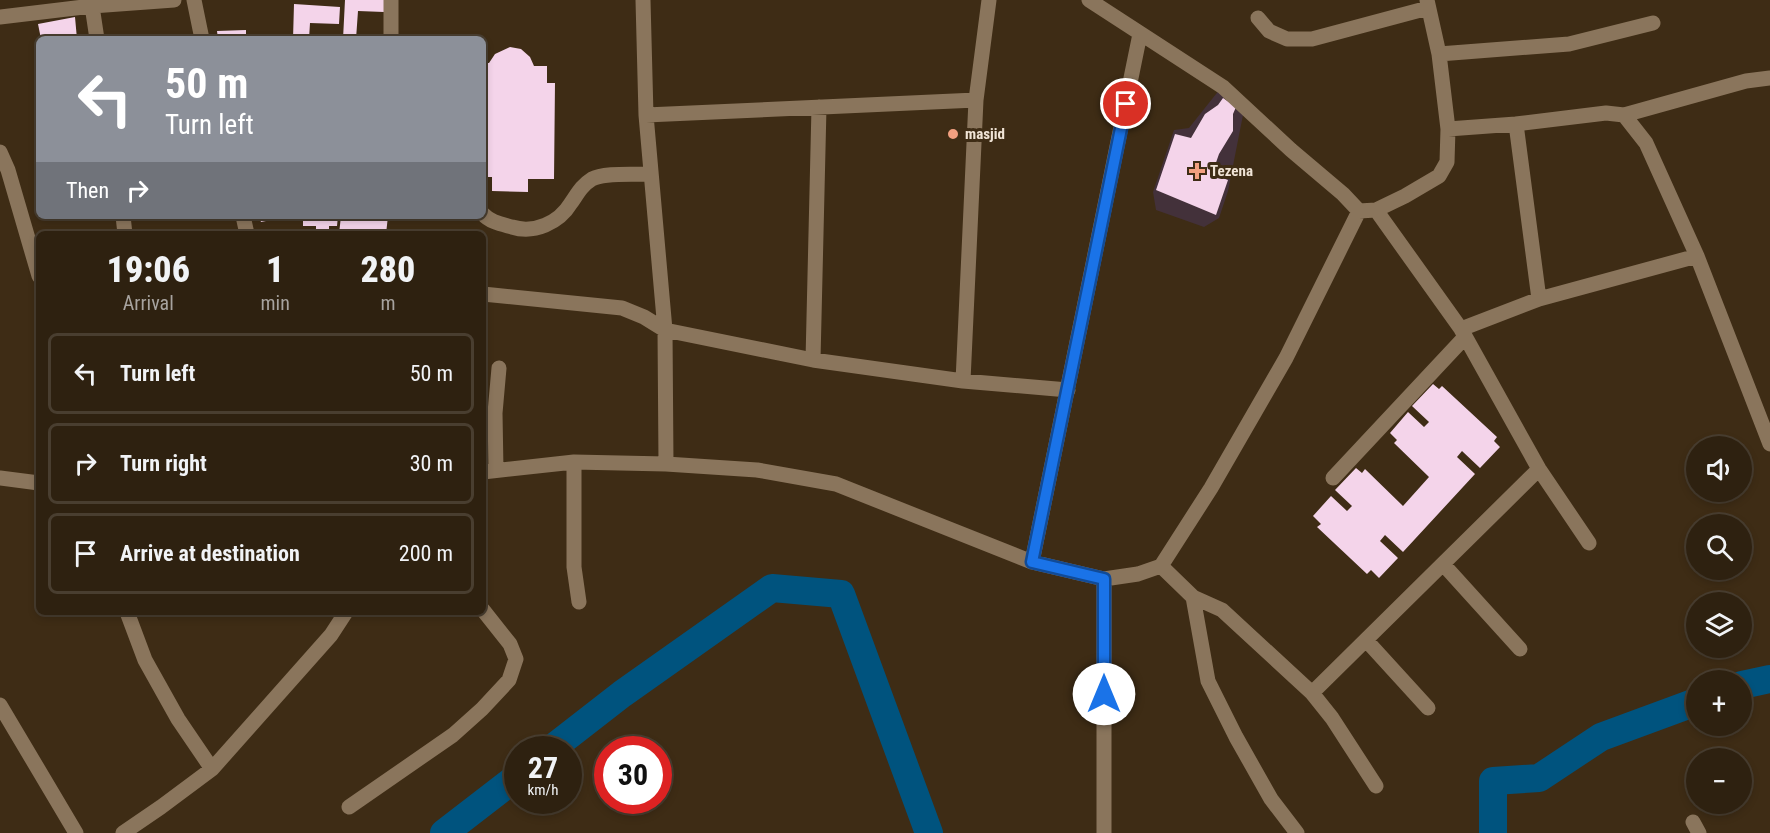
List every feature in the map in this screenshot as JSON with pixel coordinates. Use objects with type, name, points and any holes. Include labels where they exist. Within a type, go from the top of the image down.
[{"type":"street","points":[[0,17],[92,6],[174,0]]},
{"type":"street","points":[[194,0],[201,36]]},
{"type":"street","points":[[391,0],[391,36]]},
{"type":"street","points":[[643,0],[646,115],[665,330],[666,464]]},
{"type":"street","points":[[963,381],[976,100],[989,0]]},
{"type":"street","points":[[1089,0],[1223,87],[1359,211]]},
{"type":"street","points":[[1258,18],[1269,31],[1287,39],[1312,39],[1428,4],[1439,54],[1448,129],[1447,162],[1439,176],[1405,196],[1376,210],[1359,211]]},
{"type":"street","points":[[92,6],[97,36]]},
{"type":"street","points":[[1439,54],[1569,44],[1653,23]]},
{"type":"street","points":[[1032,562],[1140,34]]},
{"type":"street","points":[[1448,129],[1606,113],[1624,115],[1746,81],[1770,78]]},
{"type":"street","points":[[646,115],[976,100]]},
{"type":"street","points":[[813,360],[819,107]]},
{"type":"street","points":[[1624,115],[1646,143],[1697,256],[1770,444]]},
{"type":"street","points":[[1515,124],[1539,299]]},
{"type":"street","points":[[0,152],[12,182],[36,261]]},
{"type":"street","points":[[486,217],[518,229],[541,227],[556,220],[570,205],[579,189],[594,178],[651,174]]},
{"type":"street","points":[[1376,210],[1463,333],[1539,469],[1589,543]]},
{"type":"street","points":[[499,368],[490,471],[574,462],[666,464],[758,470],[836,484],[1032,562],[1104,579],[1138,574],[1161,566],[1211,488],[1287,358],[1359,211]]},
{"type":"street","points":[[1333,478],[1463,333],[1539,299],[1697,256]]},
{"type":"street","points":[[486,294],[622,308],[644,317],[665,330],[813,360],[963,381],[1068,390]]},
{"type":"street","points":[[574,462],[574,567],[579,602]]},
{"type":"street","points":[[1312,693],[1539,469]]},
{"type":"street","points":[[0,478],[36,483]]},
{"type":"street","points":[[1443,564],[1520,649]]},
{"type":"street","points":[[1161,566],[1193,597],[1222,610],[1312,693],[1332,718],[1376,786]]},
{"type":"street","points":[[1104,579],[1104,833]]},
{"type":"street","points":[[1193,597],[1208,681],[1271,799],[1297,833]]},
{"type":"street","points":[[349,807],[453,735],[509,680],[516,659],[510,644],[486,614]]},
{"type":"street","points":[[129,615],[145,660],[178,719],[212,769]]},
{"type":"street","points":[[123,833],[212,769],[331,635],[344,615]]},
{"type":"street","points":[[1366,640],[1428,708]]},
{"type":"street","points":[[0,705],[76,833]]},
{"type":"shaded area","name":"Tezena","points":[[1220,89],[1244,110],[1228,191],[1219,218],[1204,227],[1156,210],[1153,192],[1174,130],[1189,128]]},
{"type":"building","points":[[345,0],[384,0],[384,12],[358,11],[356,36],[343,36]]},
{"type":"building","points":[[294,4],[340,7],[339,24],[310,23],[309,36],[293,36]]},
{"type":"building","points":[[75,17],[77,36],[40,36],[38,24]]},
{"type":"building","points":[[246,30],[246,36],[218,36],[217,31]]},
{"type":"building","points":[[510,47],[521,49],[530,57],[534,66],[547,66],[547,83],[555,83],[554,179],[528,179],[528,192],[492,191],[492,177],[486,177],[486,63],[489,63],[495,54]]},
{"type":"building","name":"Tezena","points":[[1223,98],[1236,107],[1233,114],[1233,131],[1219,154],[1212,174],[1228,180],[1216,215],[1156,190],[1175,134],[1191,138],[1205,114],[1218,105]]},
{"type":"building","points":[[260,219],[276,219],[261,222]]},
{"type":"building","points":[[303,219],[338,219],[337,226],[329,226],[329,231],[316,231],[316,226],[303,226]]},
{"type":"building","points":[[341,219],[388,219],[386,231],[339,231]]},
{"type":"building","points":[[1433,384],[1439,389],[1442,386],[1497,437],[1494,441],[1500,447],[1480,468],[1462,451],[1457,457],[1475,474],[1403,552],[1385,535],[1380,541],[1398,558],[1379,578],[1371,570],[1367,574],[1317,527],[1321,524],[1313,516],[1331,496],[1347,511],[1352,506],[1335,490],[1356,468],[1362,473],[1365,469],[1403,506],[1429,477],[1394,443],[1397,440],[1390,433],[1408,412],[1424,427],[1429,422],[1412,406]]},
{"type":"waterway","points":[[568,736],[622,694],[772,588],[841,594],[929,833]]},
{"type":"waterway","points":[[1752,683],[1770,679]]},
{"type":"waterway","points":[[1493,833],[1493,781],[1539,778],[1601,737],[1686,706]]},
{"type":"waterway","points":[[444,833],[504,787]]},
{"type":"place","name":"masjid","points":[[953,134]]},
{"type":"place","name":"Tezena","points":[[1197,171]]},
{"type":"route","points":[[1104,694],[1104,579],[1032,562],[1126,104]]}]
